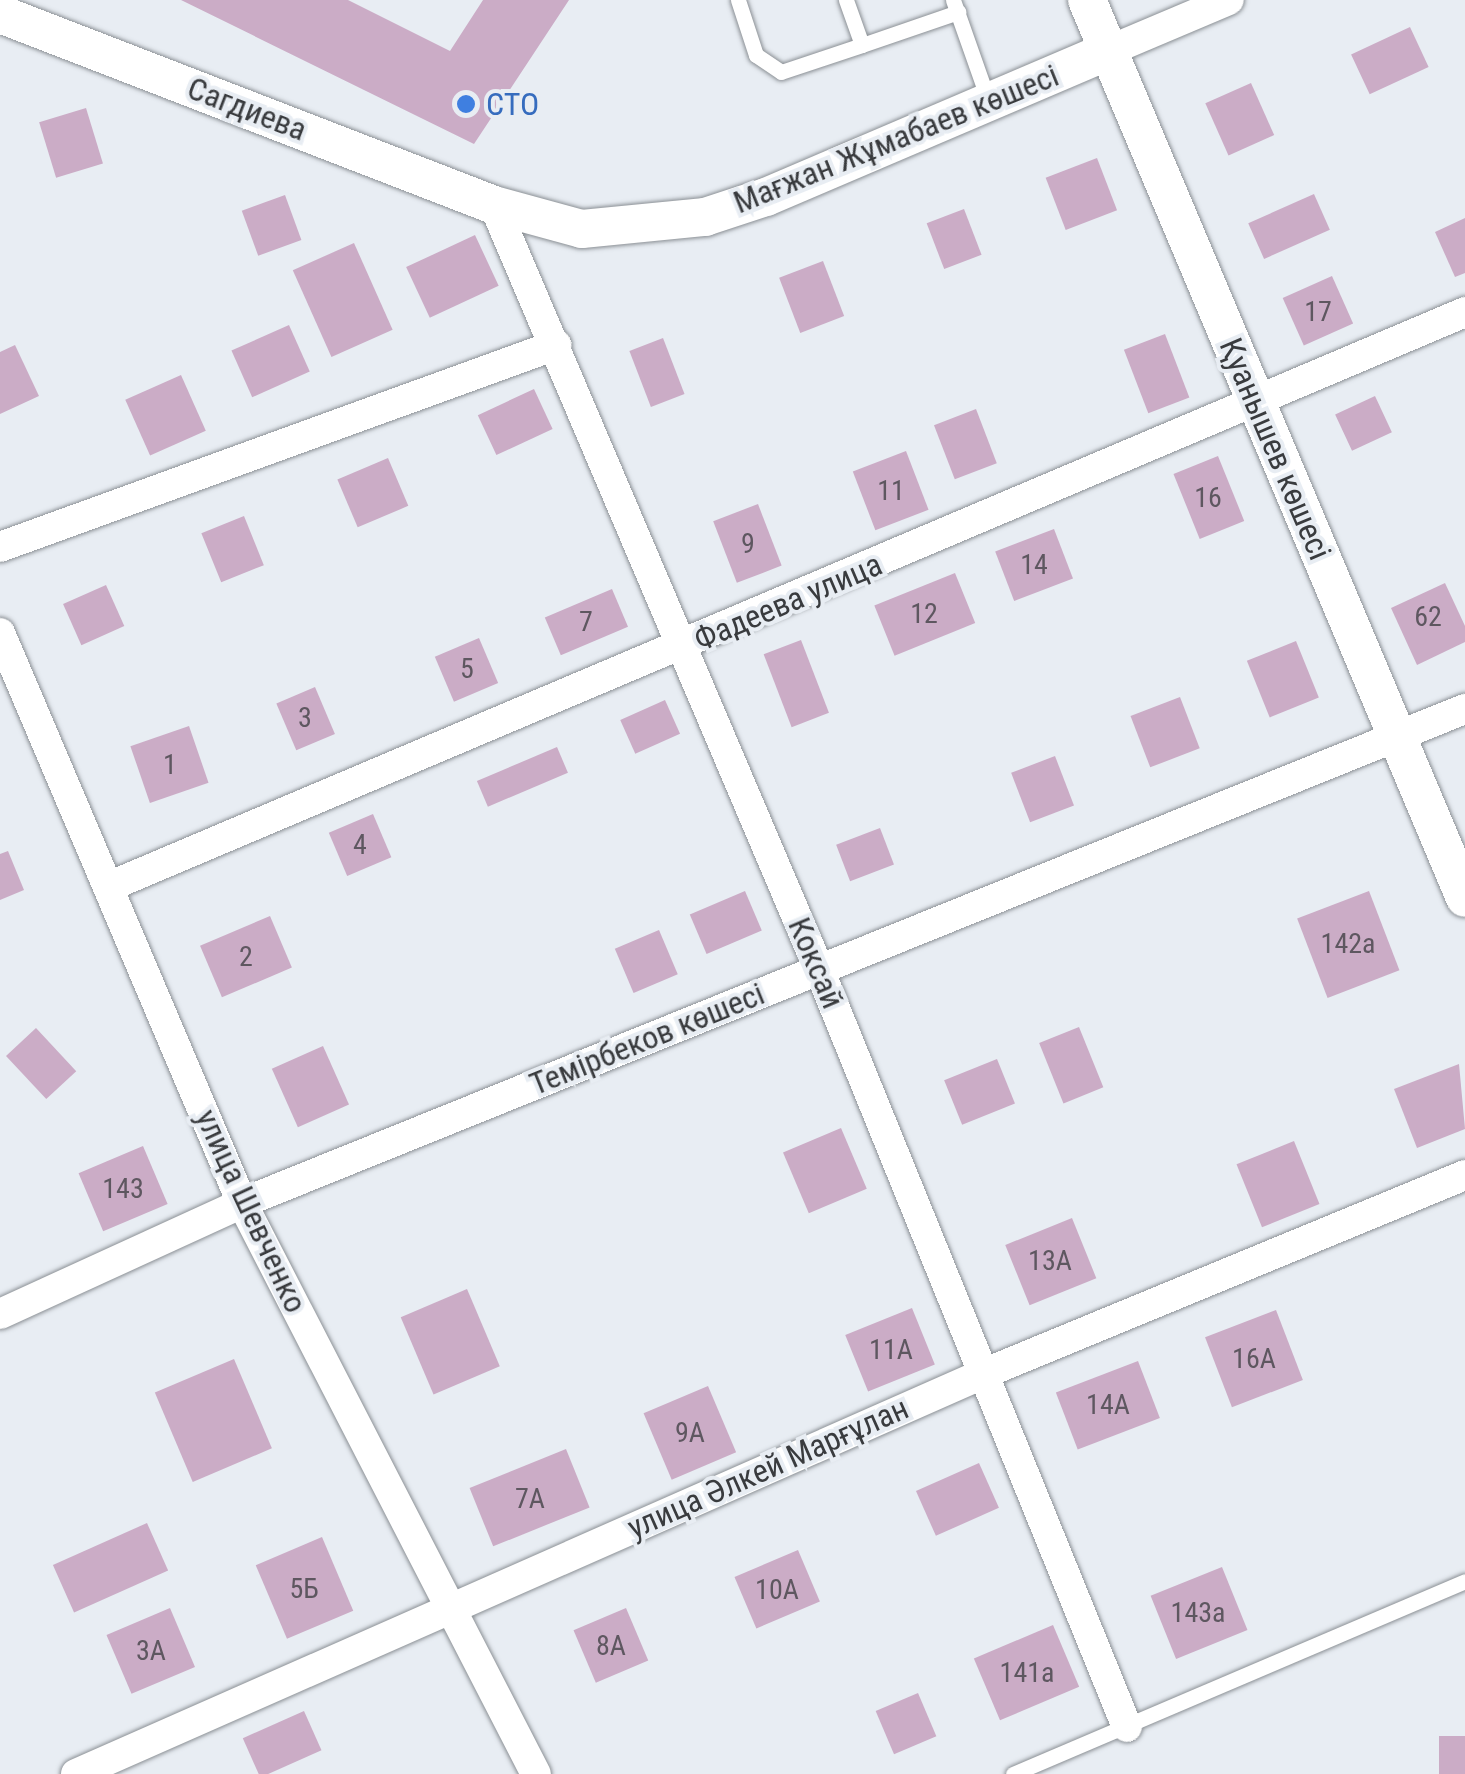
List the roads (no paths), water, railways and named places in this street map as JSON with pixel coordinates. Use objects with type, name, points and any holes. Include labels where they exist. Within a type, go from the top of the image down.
[{"type":"street","name":"Қуанышев көшесі","points":[[1087,0],[1465,898]]},
{"type":"street","name":"Мағжан Жұмабаев көшесі","points":[[494,205],[582,229],[706,217],[1229,0]]},
{"type":"street","name":"Сагдиева","points":[[0,14],[494,205]]},
{"type":"street","name":"Коксай","points":[[494,205],[819,970],[1127,1727]]},
{"type":"street","name":"Фадеева улица","points":[[108,887],[684,647],[1465,312]]},
{"type":"street","points":[[0,547],[556,345]]},
{"type":"street","name":"улица Шевченко","points":[[0,633],[242,1204],[536,1774]]},
{"type":"street","name":"Темірбеков көшесі","points":[[0,1314],[242,1204],[1465,708]]},
{"type":"street","name":"улица Әлкей Марғұлан","points":[[76,1774],[984,1374],[1465,1175]]},
{"type":"lane","points":[[738,0],[756,55],[771,70],[862,45],[956,6],[989,102]]},
{"type":"lane","points":[[846,0],[862,45]]},
{"type":"lane","points":[[1013,1774],[1465,1581]]},
{"type":"place","name":"СТО","points":[[466,104]]}]
